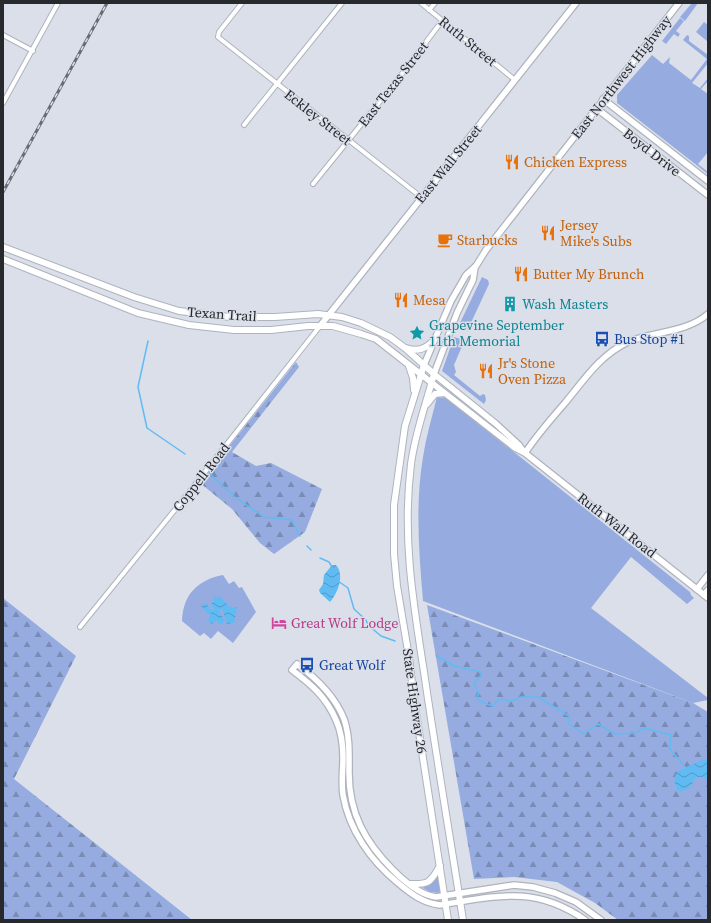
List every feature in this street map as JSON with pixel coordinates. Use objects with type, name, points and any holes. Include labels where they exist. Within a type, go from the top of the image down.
[{"type":"main road","name":"Texan Trail","points":[[3,247],[134,297],[179,311],[230,317],[274,317],[318,314],[342,317],[379,330],[405,348],[434,374]]},
{"type":"main road","name":"Texan Trail","points":[[3,259],[124,308],[177,322],[234,330],[271,330],[308,326],[338,327],[376,339],[432,383]]},
{"type":"main road","points":[[177,322],[179,311]]},
{"type":"main road","points":[[405,348],[419,350],[428,346],[434,340]]},
{"type":"main road","points":[[408,364],[413,378],[414,390],[412,399]]},
{"type":"main road","name":"State Highway 26","points":[[424,365],[412,399],[405,426],[397,478],[394,505],[396,586],[409,657],[448,920]]},
{"type":"main road","name":"State Highway 26","points":[[434,374],[422,410],[411,464],[408,542],[411,589],[462,920]]},
{"type":"main road","points":[[422,410],[435,394],[444,393]]},
{"type":"main road","points":[[413,689],[426,688]]},
{"type":"main road","points":[[411,884],[421,885],[429,882],[434,877],[440,866]]},
{"type":"street","points":[[3,103],[33,51],[58,3]]},
{"type":"street","name":"Eckley Street","points":[[242,3],[218,35],[220,39],[421,198]]},
{"type":"street","points":[[244,125],[342,3]]},
{"type":"street","name":"Ruth Street","points":[[420,3],[515,80]]},
{"type":"street","points":[[429,10],[435,3]]},
{"type":"street","name":"East Wall Street","points":[[320,326],[576,3]]},
{"type":"street","name":"East Northwest Highway","points":[[424,365],[451,301],[466,275],[476,266],[486,250],[679,3]]},
{"type":"street","name":"East Texas Street","points":[[313,184],[442,21]]},
{"type":"street","points":[[3,34],[33,51]]},
{"type":"street","name":"Boyd Drive","points":[[603,99],[708,181]]},
{"type":"street","name":"Boyd Drive","points":[[596,108],[708,195]]},
{"type":"street","name":"East Northwest Highway","points":[[434,374],[457,313],[473,280],[476,266]]},
{"type":"street","points":[[524,453],[589,372],[609,353],[619,346],[636,339],[696,323],[708,314]]},
{"type":"street","name":"Coppell Road","points":[[80,627],[182,501],[320,326]]},
{"type":"street","name":"Ruth Wall Road","points":[[434,374],[495,423],[519,445],[524,453]]},
{"type":"street","name":"Ruth Wall Road","points":[[432,383],[706,596]]},
{"type":"street","points":[[697,589],[708,575]]},
{"type":"street","points":[[706,596],[708,590]]},
{"type":"street","points":[[585,920],[575,912],[532,896],[503,896],[446,904],[433,904],[414,896],[385,872],[370,855],[359,838],[347,814],[343,794],[342,746],[336,721],[327,702],[314,688],[292,670],[297,664],[318,681],[333,698],[344,719],[349,739],[351,796],[355,814],[365,834],[383,860],[397,874],[418,890],[430,896],[514,885],[533,887],[555,893],[576,902],[602,920]]},
{"type":"green space","points":[[692,3],[698,3],[685,21],[680,17]]},
{"type":"green space","points":[[680,18],[684,21],[676,31],[680,34],[678,37],[674,34],[666,44],[662,41]]},
{"type":"green space","points":[[704,22],[708,25],[708,42],[696,32]]},
{"type":"green space","points":[[687,35],[689,36],[689,41],[708,55],[708,63],[692,83],[700,88],[708,78],[708,81],[701,89],[708,94],[708,152],[698,164],[708,172],[708,174],[617,103],[617,95],[652,55],[663,64],[670,57],[669,63],[691,80],[707,59],[683,40]]},
{"type":"green space","points":[[482,277],[488,280],[489,284],[469,327],[467,330],[463,330],[458,327]]},
{"type":"green space","points":[[454,337],[461,339],[463,344],[454,365],[456,372],[454,375],[480,396],[483,394],[485,395],[486,400],[484,404],[442,371]]},
{"type":"green space","points":[[296,362],[299,367],[232,452],[256,466],[271,463],[322,489],[305,532],[274,554],[260,543],[232,509],[200,483]]},
{"type":"green space","points":[[437,397],[446,398],[690,592],[694,598],[687,604],[631,557],[591,608],[708,698],[708,700],[693,703],[423,601],[419,547],[419,493],[424,450]]},
{"type":"green space","points":[[223,575],[229,584],[234,581],[239,588],[242,587],[256,612],[233,643],[218,631],[211,639],[204,633],[200,636],[182,621],[185,604],[193,590],[214,577]]},
{"type":"green space","points":[[3,598],[76,656],[14,779],[192,920],[3,920]]},
{"type":"green space","points":[[427,605],[693,703],[708,712],[708,920],[618,920],[595,903],[557,882],[514,877],[474,879]]},
{"type":"green space","points":[[439,875],[440,893],[430,892],[423,888],[431,883]]},
{"type":"water","points":[[332,565],[336,565],[339,569],[340,579],[336,594],[330,602],[320,593],[319,590],[323,584],[324,575]]},
{"type":"water","points":[[214,596],[222,598],[226,604],[230,606],[237,607],[234,623],[227,624],[222,608],[219,612],[224,619],[223,624],[219,624],[217,620],[212,624],[208,621],[211,613],[208,614],[201,606],[206,603],[211,610],[213,610],[214,609],[211,605]]},
{"type":"water","points":[[704,759],[708,760],[708,781],[703,777],[696,777],[691,786],[685,790],[678,791],[675,776],[678,771]]},
{"type":"waterway","points":[[148,341],[138,387],[147,428],[185,454]]},
{"type":"waterway","points":[[209,473],[236,498],[264,517],[292,520],[300,536]]},
{"type":"waterway","points":[[307,546],[311,550]]},
{"type":"waterway","points":[[320,558],[329,562],[332,567]]},
{"type":"waterway","points":[[338,581],[348,588],[354,609],[366,620],[368,625],[381,636],[395,641]]},
{"type":"waterway","points":[[437,656],[454,666],[481,672],[481,675],[474,684],[479,694],[476,697],[482,702],[493,706],[499,699],[511,701],[521,697],[538,697],[569,716],[569,724],[584,734],[598,724],[615,734],[635,733],[644,728],[671,735],[670,749],[685,767]]},
{"type":"railway","points":[[3,192],[107,3]]},
{"type":"place","name":"Chicken Express","points":[[512,162]]},
{"type":"place","name":"Jersey Mike's Subs","points":[[548,233]]},
{"type":"place","name":"Starbucks","points":[[445,240]]},
{"type":"place","name":"Butter My Brunch","points":[[521,274]]},
{"type":"place","name":"Mesa","points":[[401,300]]},
{"type":"place","name":"Wash Masters","points":[[510,304]]},
{"type":"place","name":"Grapevine September 11th Memorial","points":[[417,333]]},
{"type":"place","name":"Bus Stop #1","points":[[602,339]]},
{"type":"place","name":"Jr's Stone Oven Pizza","points":[[486,371]]},
{"type":"place","name":"Great Wolf Lodge","points":[[279,623]]},
{"type":"place","name":"Great Wolf","points":[[307,665]]}]
